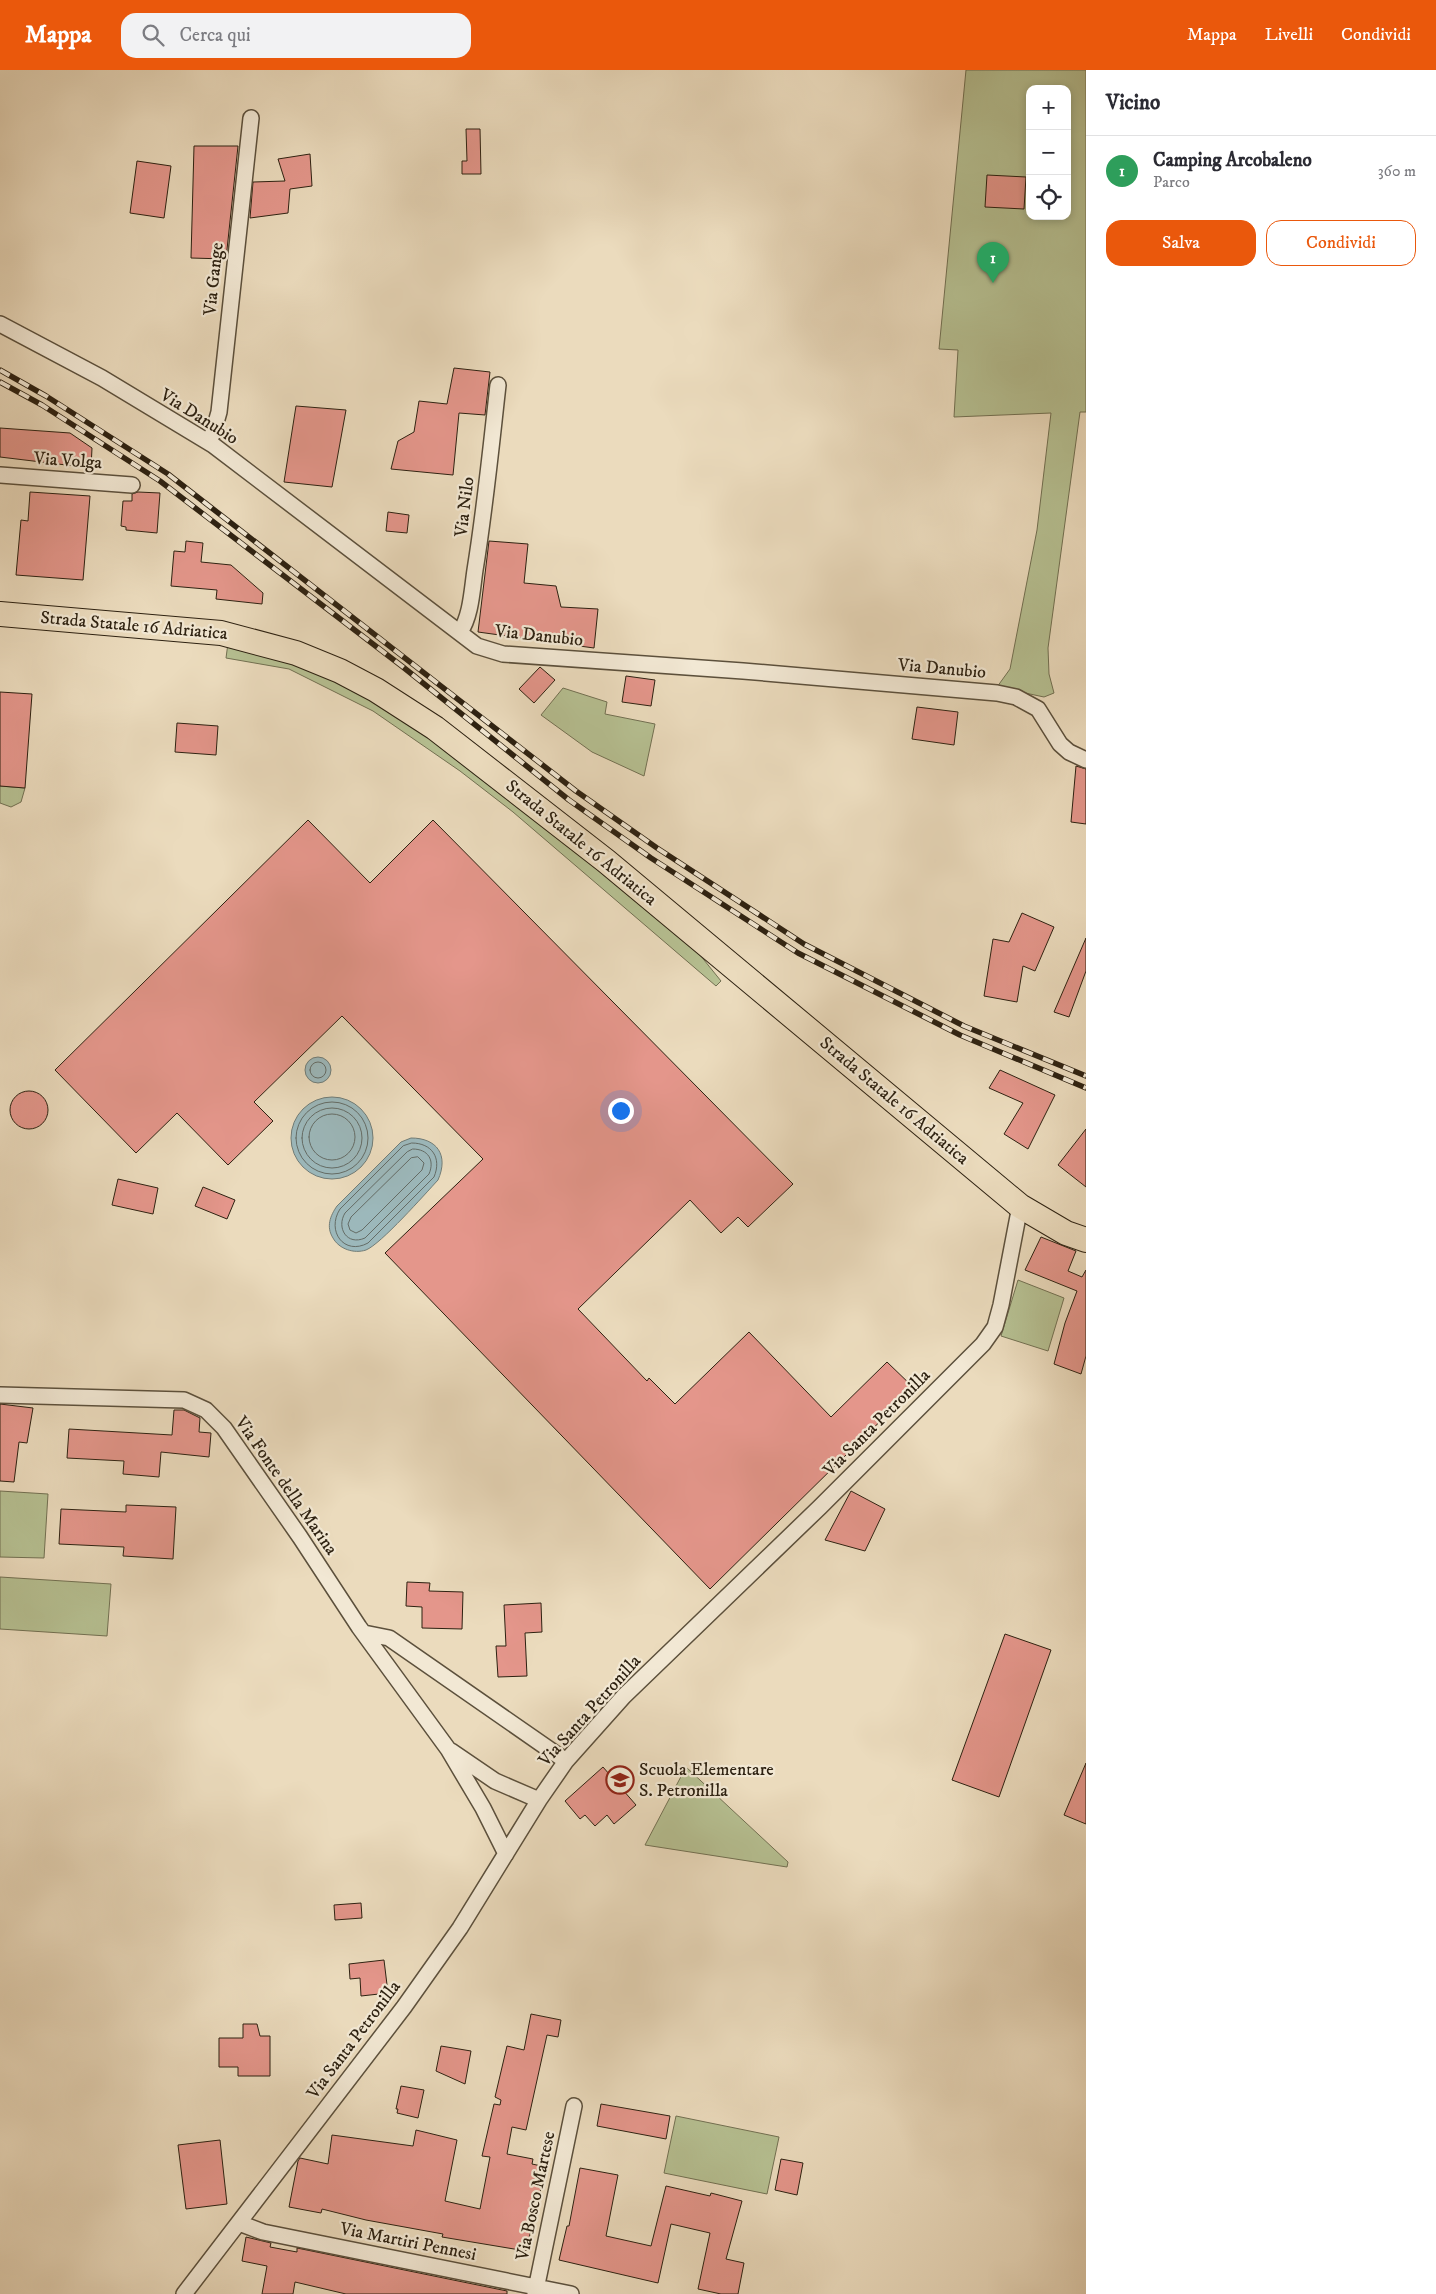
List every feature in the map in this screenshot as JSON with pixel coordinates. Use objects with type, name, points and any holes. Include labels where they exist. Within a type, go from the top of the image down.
[{"type":"main road","name":"Strada Statale 16 Adriatica","points":[[0,614],[198,629],[233,635],[277,646],[308,657],[340,671],[389,698],[457,745],[606,861],[1020,1206],[1066,1233],[1086,1240]]},
{"type":"street","name":"Via Gange","points":[[208,442],[213,434],[219,412],[251,118]]},
{"type":"street","name":"Via Danubio","points":[[0,324],[102,378],[208,442],[477,646],[503,654],[743,671],[997,693],[1016,697],[1038,709],[1060,744],[1069,752],[1086,760]]},
{"type":"street","name":"Via Nilo","points":[[460,632],[464,625],[471,594],[484,516],[498,385]]},
{"type":"street","name":"Via Volga","points":[[0,475],[132,485]]},
{"type":"street","name":"Via Santa Petronilla","points":[[184,2294],[404,2007],[460,1928],[539,1800],[566,1761],[624,1696],[820,1507],[983,1344],[995,1327],[1001,1305],[1020,1206]]},
{"type":"street","name":"Via Fonte della Marina","points":[[0,1396],[184,1400],[206,1410],[224,1428],[364,1633],[448,1749],[483,1808],[506,1854]]},
{"type":"street","points":[[364,1633],[390,1638],[566,1761]]},
{"type":"street","name":"Via Fonte della Marina","points":[[448,1749],[495,1780],[539,1800]]},
{"type":"street","name":"Via Bosco Martese","points":[[536,2290],[574,2106]]},
{"type":"street","name":"Via Martiri Pennesi","points":[[239,2223],[263,2232],[536,2290],[571,2294]]},
{"type":"green space","points":[[966,70],[1086,70],[1086,412],[1080,412],[1048,648],[1049,674],[1054,693],[1044,697],[997,687],[1010,669],[1037,530],[1051,413],[954,417],[958,350],[939,349]]},
{"type":"green space","points":[[228,643],[292,657],[403,714],[529,813],[700,955],[721,981],[716,986],[513,812],[460,771],[373,711],[289,669],[226,658]]},
{"type":"green space","points":[[563,688],[607,702],[605,714],[655,724],[644,776],[592,752],[541,715]]},
{"type":"green space","points":[[0,786],[25,788],[21,802],[11,807],[0,803]]},
{"type":"green space","points":[[1018,1280],[1064,1298],[1048,1351],[1001,1336]]},
{"type":"green space","points":[[0,1491],[48,1494],[44,1558],[0,1557]]},
{"type":"green space","points":[[0,1577],[111,1584],[107,1636],[0,1629]]},
{"type":"green space","points":[[686,1767],[788,1862],[787,1867],[645,1845]]},
{"type":"green space","points":[[676,2116],[779,2137],[767,2194],[664,2173]]},
{"type":"water","points":[[318,1057],[327,1061],[331,1070],[327,1079],[318,1083],[309,1079],[305,1070],[309,1061]]},
{"type":"water","points":[[324,1097],[340,1097],[355,1104],[366,1115],[373,1130],[370,1154],[361,1167],[340,1179],[324,1179],[309,1172],[298,1161],[291,1146],[291,1130],[298,1115],[309,1104]]},
{"type":"water","points":[[411,1138],[428,1141],[438,1150],[442,1163],[438,1180],[403,1218],[373,1246],[361,1251],[343,1248],[336,1242],[329,1226],[337,1206],[401,1142]]},
{"type":"building","points":[[466,129],[480,129],[481,174],[462,174],[462,161],[467,161]]},
{"type":"building","points":[[194,146],[238,146],[226,259],[191,258]]},
{"type":"building","points":[[310,154],[312,186],[290,189],[288,213],[250,218],[253,182],[285,181],[278,159]]},
{"type":"building","points":[[137,161],[171,166],[164,218],[130,213]]},
{"type":"building","points":[[987,175],[1026,177],[1024,209],[985,207]]},
{"type":"building","points":[[454,368],[490,372],[485,415],[459,413],[453,475],[391,469],[398,441],[414,432],[419,401],[447,404]]},
{"type":"building","points":[[296,406],[346,410],[332,487],[284,482]]},
{"type":"building","points":[[0,428],[70,433],[92,448],[91,468],[0,457]]},
{"type":"building","points":[[30,492],[90,496],[83,580],[16,575],[21,520],[28,521]]},
{"type":"building","points":[[138,492],[160,493],[157,533],[126,530],[126,527],[121,526],[123,501],[132,501],[132,494]]},
{"type":"building","points":[[388,512],[409,515],[407,533],[386,531]]},
{"type":"building","points":[[186,541],[203,543],[201,562],[231,565],[263,593],[262,604],[216,599],[217,590],[171,586],[174,551],[185,552]]},
{"type":"building","points":[[489,541],[528,544],[524,583],[556,586],[561,607],[598,609],[594,648],[478,632]]},
{"type":"building","points":[[540,667],[555,680],[534,703],[519,689]]},
{"type":"building","points":[[626,676],[655,680],[651,706],[622,702]]},
{"type":"building","points":[[0,692],[32,694],[25,788],[0,786]]},
{"type":"building","points":[[917,707],[958,712],[954,745],[912,739]]},
{"type":"building","points":[[177,723],[218,726],[216,755],[175,752]]},
{"type":"building","points":[[1076,766],[1086,769],[1086,824],[1071,822]]},
{"type":"building","points":[[308,820],[370,883],[433,820],[793,1184],[748,1227],[738,1217],[721,1233],[690,1200],[578,1309],[647,1381],[649,1378],[675,1404],[749,1332],[831,1417],[887,1362],[914,1388],[710,1589],[385,1253],[483,1159],[342,1016],[254,1102],[273,1121],[228,1165],[177,1113],[136,1153],[55,1070]]},
{"type":"building","points":[[1022,913],[1054,927],[1035,971],[1023,966],[1017,1002],[984,996],[993,939],[1009,942]]},
{"type":"building","points":[[1086,938],[1086,971],[1069,1017],[1054,1012]]},
{"type":"building","points":[[1000,1070],[1055,1095],[1028,1149],[1004,1134],[1023,1103],[989,1088]]},
{"type":"building","points":[[29,1091],[42,1097],[48,1110],[42,1123],[29,1129],[16,1123],[10,1110],[16,1097]]},
{"type":"building","points":[[1086,1129],[1086,1187],[1058,1165]]},
{"type":"building","points":[[118,1179],[158,1188],[153,1214],[112,1205]]},
{"type":"building","points":[[203,1187],[235,1200],[227,1219],[195,1206]]},
{"type":"building","points":[[1041,1237],[1076,1251],[1068,1271],[1082,1277],[1086,1270],[1086,1356],[1081,1374],[1054,1364],[1065,1323],[1077,1291],[1025,1270]]},
{"type":"building","points":[[0,1404],[33,1408],[27,1443],[19,1442],[14,1482],[0,1481]]},
{"type":"building","points":[[174,1410],[184,1410],[200,1418],[199,1432],[211,1433],[209,1457],[161,1452],[159,1477],[123,1474],[124,1461],[67,1458],[69,1429],[172,1435]]},
{"type":"building","points":[[851,1491],[885,1509],[865,1551],[825,1540]]},
{"type":"building","points":[[126,1505],[176,1507],[173,1559],[123,1556],[124,1547],[59,1544],[61,1509],[126,1512]]},
{"type":"building","points":[[407,1582],[430,1583],[429,1591],[463,1592],[462,1629],[422,1628],[422,1607],[406,1606]]},
{"type":"building","points":[[541,1603],[542,1632],[525,1633],[527,1676],[498,1677],[496,1646],[506,1646],[504,1605]]},
{"type":"building","points":[[1005,1634],[1051,1650],[999,1797],[952,1780]]},
{"type":"building","points":[[1086,1763],[1086,1824],[1064,1815]]},
{"type":"building","points":[[603,1767],[636,1805],[614,1824],[607,1815],[595,1826],[585,1815],[580,1819],[565,1801]]},
{"type":"building","points":[[361,1903],[362,1918],[335,1920],[334,1905]]},
{"type":"building","points":[[384,1960],[388,1993],[361,1996],[360,1978],[350,1979],[349,1964]]},
{"type":"building","points":[[531,2014],[561,2020],[558,2037],[547,2035],[526,2130],[512,2127],[507,2154],[533,2159],[532,2164],[546,2167],[526,2251],[442,2237],[443,2234],[366,2220],[322,2209],[321,2213],[289,2207],[298,2161],[300,2158],[328,2164],[332,2135],[413,2146],[416,2130],[457,2140],[445,2201],[480,2209],[490,2157],[482,2156],[494,2104],[500,2105],[501,2100],[495,2097],[507,2046],[524,2050]]},
{"type":"building","points":[[243,2024],[257,2024],[260,2036],[270,2036],[270,2076],[238,2076],[238,2067],[219,2067],[219,2038],[243,2038]]},
{"type":"building","points":[[441,2046],[471,2051],[465,2084],[436,2071]]},
{"type":"building","points":[[401,2086],[424,2090],[418,2118],[397,2113],[398,2109],[396,2109]]},
{"type":"building","points":[[601,2104],[670,2116],[666,2139],[597,2126]]},
{"type":"building","points":[[220,2140],[227,2204],[186,2209],[178,2145]]},
{"type":"building","points":[[781,2159],[803,2163],[797,2195],[775,2190]]},
{"type":"building","points":[[580,2168],[618,2175],[606,2236],[651,2246],[666,2186],[710,2196],[711,2193],[742,2201],[726,2259],[744,2263],[738,2294],[721,2294],[698,2289],[710,2233],[671,2224],[658,2283],[559,2260],[567,2226],[569,2226]]},
{"type":"building","points":[[246,2237],[271,2243],[270,2247],[297,2252],[297,2248],[507,2291],[507,2294],[346,2294],[295,2282],[293,2294],[262,2294],[267,2266],[242,2261]]},
{"type":"railway","points":[[0,370],[46,396],[168,474],[576,791],[657,848],[804,944],[964,1026],[1086,1076]]},
{"type":"railway","points":[[0,382],[42,405],[160,481],[403,667],[569,800],[651,858],[798,953],[960,1035],[1086,1088]]},
{"type":"place","name":"Camping Arcobaleno","points":[[993,283]]},
{"type":"place","name":"Scuola Elementare S. Petronilla","points":[[620,1780]]}]
